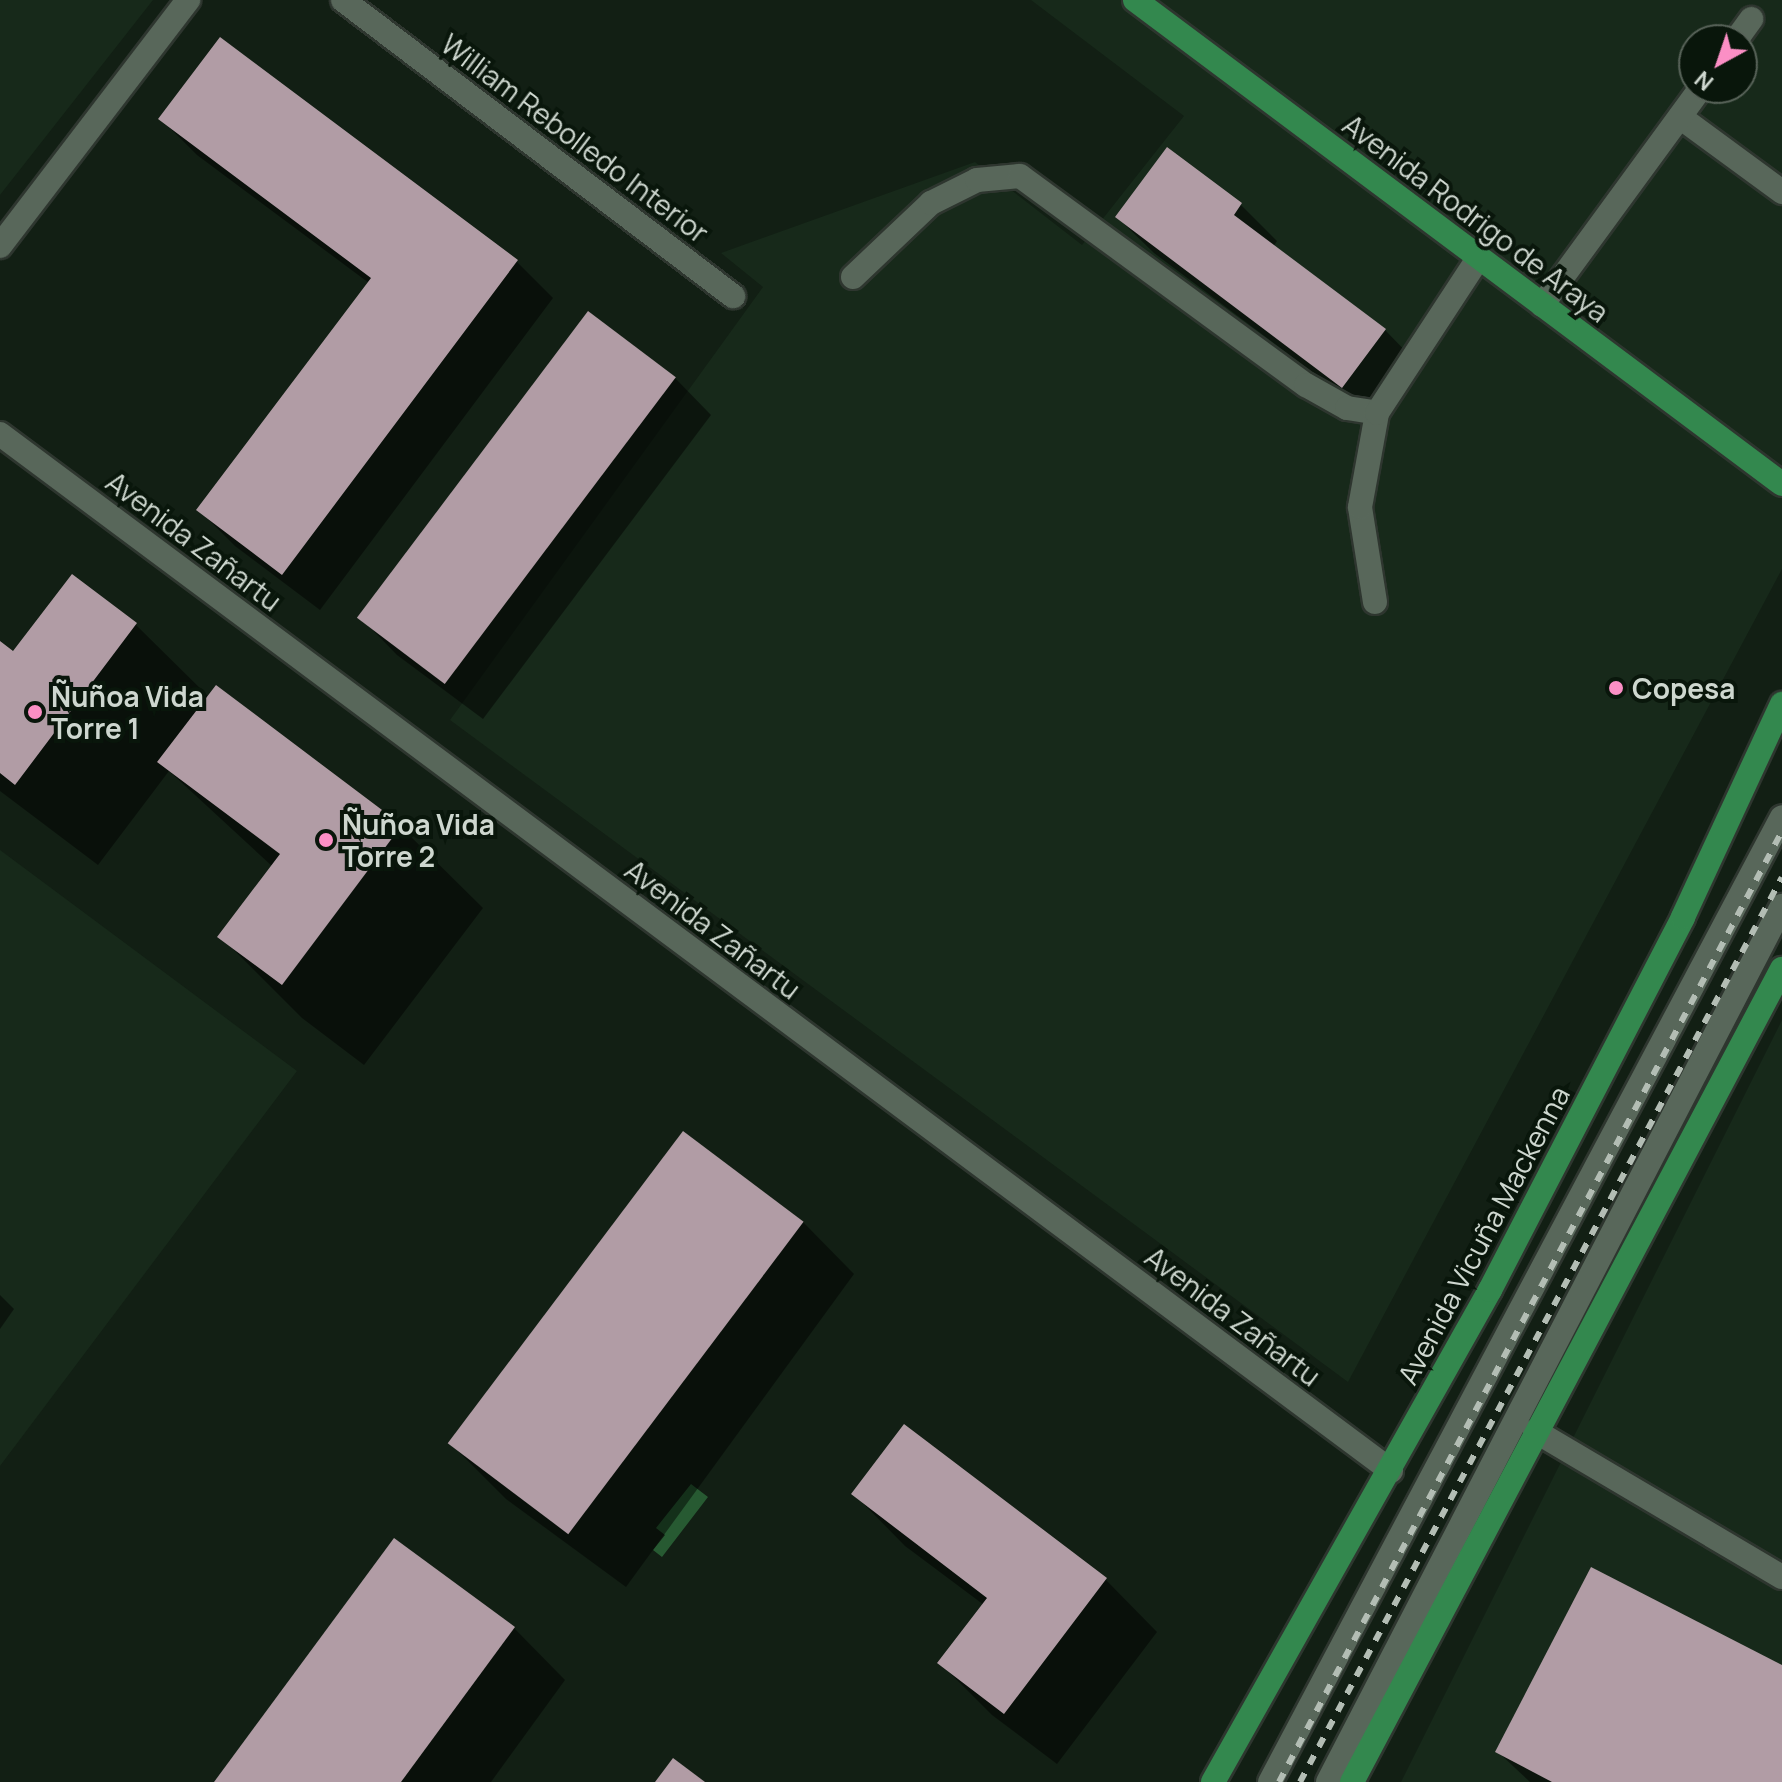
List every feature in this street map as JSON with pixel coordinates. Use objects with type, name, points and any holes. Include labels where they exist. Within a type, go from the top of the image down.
[{"type":"main road","name":"Avenida Rodrigo de Araya","points":[[1135,0],[1782,484]]},
{"type":"main road","name":"Avenida Vicuña Mackenna","points":[[1213,1782],[1391,1471],[1683,917],[1782,704]]},
{"type":"main road","points":[[1352,1782],[1782,969]]},
{"type":"street","points":[[0,246],[188,0]]},
{"type":"street","name":"William Rebolledo Interior","points":[[343,0],[733,296]]},
{"type":"street","points":[[1747,24],[1751,19]]},
{"type":"street","points":[[1542,305],[1689,104]]},
{"type":"street","points":[[1680,117],[1782,192]]},
{"type":"street","points":[[853,277],[931,203],[977,180],[1020,176],[1306,385],[1347,408],[1377,413]]},
{"type":"street","points":[[1375,602],[1360,507],[1377,413],[1479,257]]},
{"type":"street","name":"Avenida Zañartu","points":[[0,434],[1391,1471]]},
{"type":"street","points":[[1270,1782],[1782,817]]},
{"type":"street","points":[[1328,1782],[1782,906]]},
{"type":"street","points":[[1535,1431],[1782,1577]]},
{"type":"shaded area","points":[[0,0],[153,0],[0,195]]},
{"type":"shaded area","points":[[1031,0],[1782,0],[1782,569],[1348,1382],[450,720],[763,287],[721,253],[975,162],[1082,245],[1184,116]]},
{"type":"shaded area","points":[[0,850],[297,1071],[0,1466]]},
{"type":"shaded area","points":[[1782,1020],[1782,1782],[1401,1782]]},
{"type":"shaded area","points":[[691,1484],[708,1497],[662,1557],[653,1550],[665,1535],[656,1528]]},
{"type":"building","points":[[220,37],[518,260],[282,575],[196,510],[371,278],[158,119]]},
{"type":"building","points":[[1167,147],[1242,203],[1234,215],[1386,329],[1342,388],[1115,217]]},
{"type":"building","points":[[588,311],[676,377],[445,684],[357,618]]},
{"type":"building","name":"Ñuñoa Vida Torre 1","points":[[72,574],[137,623],[15,785],[0,773],[0,641],[13,651]]},
{"type":"building","name":"Ñuñoa Vida Torre 2","points":[[216,685],[402,825],[282,985],[217,937],[280,854],[157,762]]},
{"type":"building","points":[[683,1131],[804,1222],[568,1534],[448,1443]]},
{"type":"building","points":[[904,1424],[1107,1578],[1004,1714],[937,1663],[987,1598],[851,1494]]},
{"type":"building","points":[[394,1538],[515,1627],[401,1782],[214,1782]]},
{"type":"building","points":[[1591,1567],[1782,1665],[1782,1782],[1552,1782],[1495,1752]]},
{"type":"building","points":[[673,1758],[705,1782],[655,1782]]},
{"type":"railway","points":[[1279,1782],[1782,831]]},
{"type":"railway","points":[[1300,1782],[1782,877]]},
{"type":"place","name":"Copesa","points":[[1616,688]]},
{"type":"place","name":"Ñuñoa Vida Torre 1","points":[[35,712]]},
{"type":"place","name":"Ñuñoa Vida Torre 2","points":[[326,840]]}]
